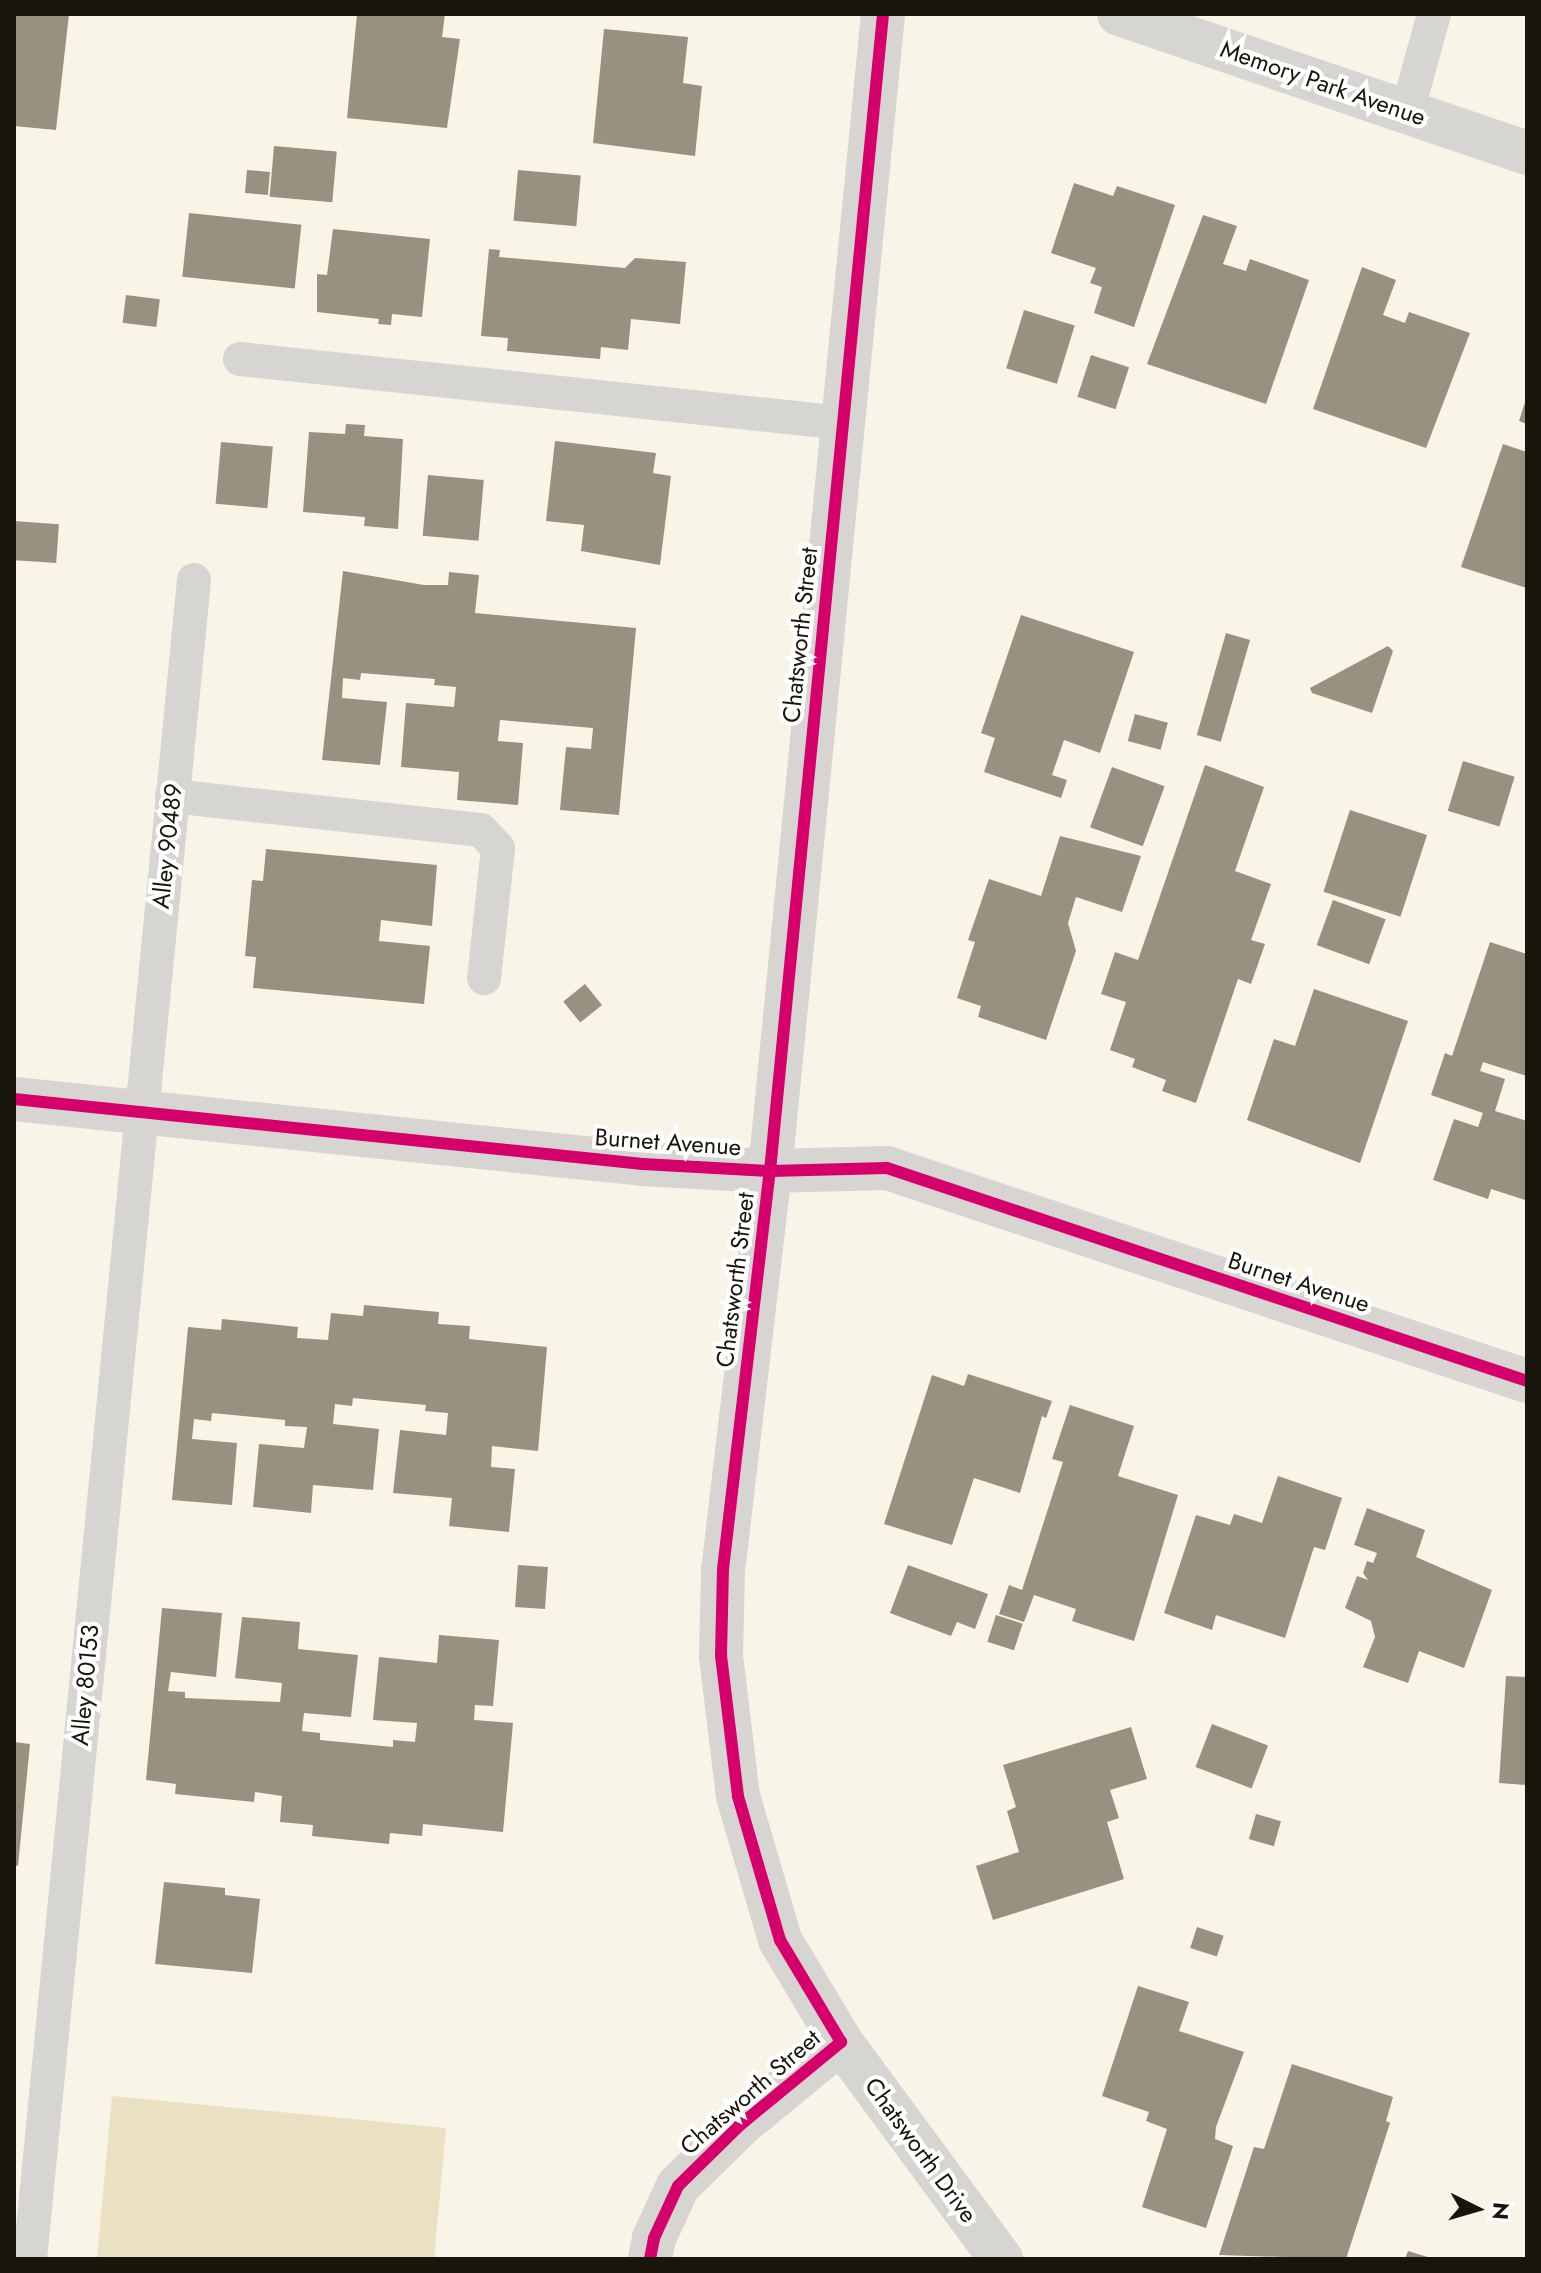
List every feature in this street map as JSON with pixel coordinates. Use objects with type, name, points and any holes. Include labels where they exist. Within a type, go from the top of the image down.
[{"type":"main road","name":"Chatsworth Street","points":[[650,2259],[678,2186],[740,2125],[841,2042],[780,1940],[765,1892],[738,1796],[721,1656],[723,1569],[770,1171],[883,14]]},
{"type":"main road","name":"Memory Park Avenue","points":[[1119,14],[1527,153]]},
{"type":"main road","name":"Burnet Avenue","points":[[14,1099],[620,1162],[770,1171],[887,1168],[1527,1381]]},
{"type":"main road","name":"Chatsworth Drive","points":[[841,2042],[1001,2259]]},
{"type":"lane","points":[[1407,112],[1434,14]]},
{"type":"lane","points":[[240,359],[843,423]]},
{"type":"lane","name":"Alley 90489","points":[[141,1111],[194,580]]},
{"type":"lane","points":[[172,796],[481,830],[498,848],[484,978]]},
{"type":"lane","name":"Alley 80153","points":[[30,2259],[141,1111]]},
{"type":"shaded area","points":[[112,2096],[446,2128],[434,2259],[97,2259]]},
{"type":"building","points":[[14,14],[69,14],[56,130],[14,126]]},
{"type":"building","points":[[357,14],[445,14],[442,37],[460,39],[447,128],[347,118]]},
{"type":"building","points":[[604,29],[688,37],[683,83],[702,86],[695,156],[593,143]]},
{"type":"building","points":[[274,146],[337,151],[332,202],[270,197]]},
{"type":"building","points":[[247,170],[270,172],[268,195],[245,193]]},
{"type":"building","points":[[518,170],[581,175],[576,226],[514,221]]},
{"type":"building","points":[[1074,183],[1113,196],[1117,186],[1175,205],[1134,327],[1094,313],[1102,287],[1090,283],[1096,268],[1051,253]]},
{"type":"building","points":[[189,213],[301,225],[295,288],[182,277]]},
{"type":"building","points":[[1203,215],[1237,226],[1223,264],[1246,271],[1250,259],[1309,280],[1266,404],[1147,364]]},
{"type":"building","points":[[333,229],[430,239],[422,317],[392,314],[391,325],[378,324],[379,319],[317,312],[317,274],[327,275]]},
{"type":"building","points":[[489,249],[500,250],[499,257],[625,268],[635,258],[686,262],[680,324],[631,319],[628,350],[601,347],[600,359],[507,351],[508,338],[481,336]]},
{"type":"building","points":[[1362,267],[1396,280],[1383,315],[1405,323],[1409,312],[1470,333],[1426,448],[1313,409]]},
{"type":"building","points":[[126,295],[160,299],[156,327],[123,323]]},
{"type":"building","points":[[1024,310],[1075,325],[1057,384],[1006,368]]},
{"type":"building","points":[[1091,355],[1129,367],[1115,409],[1077,397]]},
{"type":"building","points":[[1527,399],[1527,424],[1519,421]]},
{"type":"building","points":[[346,424],[365,425],[364,436],[403,439],[398,529],[364,526],[365,517],[303,512],[309,432],[345,434]]},
{"type":"building","points":[[555,441],[656,453],[653,473],[671,476],[660,565],[581,551],[584,525],[546,521]]},
{"type":"building","points":[[221,442],[273,447],[267,508],[216,504]]},
{"type":"building","points":[[1503,444],[1527,452],[1527,588],[1461,567]]},
{"type":"building","points":[[428,475],[484,480],[478,541],[423,536]]},
{"type":"building","points":[[14,521],[59,524],[56,563],[14,560]]},
{"type":"building","points":[[343,571],[424,585],[448,585],[449,572],[479,575],[475,613],[636,628],[619,815],[560,810],[566,747],[591,749],[593,728],[500,720],[498,741],[523,743],[518,805],[457,800],[459,772],[401,767],[406,703],[454,707],[456,687],[434,685],[435,679],[361,673],[360,680],[343,678],[342,698],[387,702],[380,765],[322,760]]},
{"type":"building","points":[[1021,615],[1134,652],[1100,753],[1064,740],[1052,775],[1067,780],[1061,798],[984,772],[995,738],[981,733]]},
{"type":"building","points":[[1226,633],[1250,640],[1221,742],[1197,735]]},
{"type":"building","points":[[1388,646],[1393,651],[1372,713],[1312,693],[1310,688]]},
{"type":"building","points":[[1135,714],[1168,723],[1161,750],[1128,741]]},
{"type":"building","points":[[1463,761],[1515,777],[1499,827],[1448,811]]},
{"type":"building","points":[[1205,765],[1264,787],[1235,871],[1271,884],[1251,940],[1265,944],[1251,984],[1238,979],[1196,1103],[1162,1091],[1166,1080],[1132,1067],[1135,1059],[1110,1050],[1126,1002],[1101,994],[1115,952],[1138,960]]},
{"type":"building","points":[[1112,767],[1165,786],[1143,846],[1090,827]]},
{"type":"building","points":[[1350,810],[1427,835],[1400,917],[1323,892]]},
{"type":"building","points":[[1060,836],[1141,856],[1122,912],[1076,897],[1068,923],[1076,951],[1046,1040],[978,1017],[981,1006],[957,998],[975,942],[968,940],[989,879],[1041,896]]},
{"type":"building","points":[[266,849],[437,865],[432,926],[381,920],[379,941],[430,946],[424,1004],[253,988],[256,957],[245,956],[252,880],[263,881]]},
{"type":"building","points":[[1333,900],[1386,919],[1369,964],[1317,945]]},
{"type":"building","points":[[1490,942],[1527,954],[1527,1076],[1483,1062],[1480,1071],[1505,1079],[1495,1111],[1527,1121],[1525,1200],[1491,1189],[1488,1199],[1433,1180],[1454,1119],[1478,1127],[1483,1113],[1431,1095],[1445,1053],[1452,1056]]},
{"type":"building","points":[[585,984],[602,1005],[580,1023],[563,1002]]},
{"type":"building","points":[[1314,989],[1408,1021],[1360,1163],[1247,1120],[1274,1039],[1295,1046]]},
{"type":"building","points":[[364,1305],[439,1312],[438,1324],[470,1326],[469,1339],[547,1347],[538,1451],[492,1446],[491,1467],[515,1469],[509,1532],[449,1526],[452,1498],[393,1493],[400,1430],[446,1435],[448,1413],[425,1411],[426,1405],[353,1398],[352,1406],[335,1404],[333,1424],[379,1429],[373,1490],[313,1485],[311,1513],[253,1507],[259,1444],[304,1448],[307,1427],[285,1426],[285,1420],[212,1413],[211,1421],[194,1419],[192,1439],[237,1443],[232,1505],[172,1500],[188,1327],[221,1330],[222,1319],[298,1327],[297,1338],[328,1340],[331,1313],[363,1316]]},
{"type":"building","points":[[968,1374],[1052,1401],[1046,1418],[1042,1416],[1020,1493],[974,1478],[952,1545],[884,1524],[932,1375],[964,1386]]},
{"type":"building","points":[[1070,1405],[1134,1426],[1118,1476],[1178,1495],[1134,1641],[1072,1621],[1076,1609],[1034,1595],[1024,1622],[999,1614],[1009,1585],[1022,1590],[1063,1462],[1052,1459]]},
{"type":"building","points":[[1278,1476],[1342,1498],[1325,1550],[1314,1547],[1285,1638],[1216,1615],[1212,1630],[1164,1613],[1196,1515],[1230,1525],[1234,1514],[1262,1523]]},
{"type":"building","points":[[1367,1508],[1425,1530],[1416,1557],[1492,1590],[1464,1668],[1419,1651],[1408,1683],[1363,1667],[1375,1637],[1371,1621],[1345,1608],[1357,1576],[1368,1580],[1363,1573],[1367,1561],[1373,1563],[1377,1553],[1354,1545]]},
{"type":"building","points":[[518,1565],[548,1567],[545,1609],[515,1607]]},
{"type":"building","points":[[908,1565],[988,1594],[975,1629],[957,1622],[951,1636],[890,1613]]},
{"type":"building","points":[[162,1608],[222,1613],[216,1677],[171,1672],[168,1691],[185,1692],[185,1698],[280,1702],[282,1683],[235,1678],[242,1617],[300,1622],[298,1649],[358,1655],[351,1717],[304,1713],[302,1731],[320,1733],[320,1740],[393,1747],[393,1740],[415,1742],[417,1723],[373,1720],[379,1657],[437,1663],[439,1635],[499,1640],[493,1706],[475,1705],[474,1720],[513,1723],[503,1832],[423,1824],[422,1836],[390,1833],[389,1844],[312,1836],[313,1825],[280,1822],[282,1796],[255,1792],[254,1802],[175,1794],[176,1784],[146,1780]]},
{"type":"building","points":[[996,1615],[1023,1624],[1014,1650],[987,1642]]},
{"type":"building","points":[[1506,1676],[1527,1677],[1527,1785],[1499,1783]]},
{"type":"building","points":[[1212,1724],[1268,1746],[1252,1788],[1196,1767]]},
{"type":"building","points":[[1131,1727],[1147,1779],[1110,1790],[1119,1818],[1107,1822],[1124,1879],[993,1920],[976,1866],[1019,1852],[1007,1811],[1016,1807],[1003,1765]]},
{"type":"building","points":[[14,1742],[30,1744],[18,1866],[14,1865]]},
{"type":"building","points":[[1256,1814],[1281,1821],[1274,1846],[1249,1839]]},
{"type":"building","points":[[164,1882],[225,1888],[225,1895],[260,1899],[252,1973],[155,1964]]},
{"type":"building","points":[[1197,1927],[1224,1936],[1217,1957],[1190,1948]]},
{"type":"building","points":[[1138,1986],[1189,2002],[1179,2031],[1244,2052],[1216,2127],[1215,2139],[1233,2146],[1206,2228],[1142,2207],[1167,2129],[1146,2121],[1149,2112],[1102,2096]]},
{"type":"building","points":[[1292,2064],[1393,2097],[1386,2121],[1390,2123],[1346,2259],[1219,2255],[1254,2147],[1264,2149]]},
{"type":"building","points":[[1408,2251],[1431,2258],[1431,2259],[1405,2259]]},
{"type":"cycle path","points":[[650,2259],[654,2238],[678,2186],[740,2125],[841,2042],[780,1940],[738,1796],[721,1656],[723,1569],[770,1171],[883,14]]},
{"type":"cycle path","points":[[14,1099],[643,1164],[770,1171],[887,1168],[1527,1381]]}]
